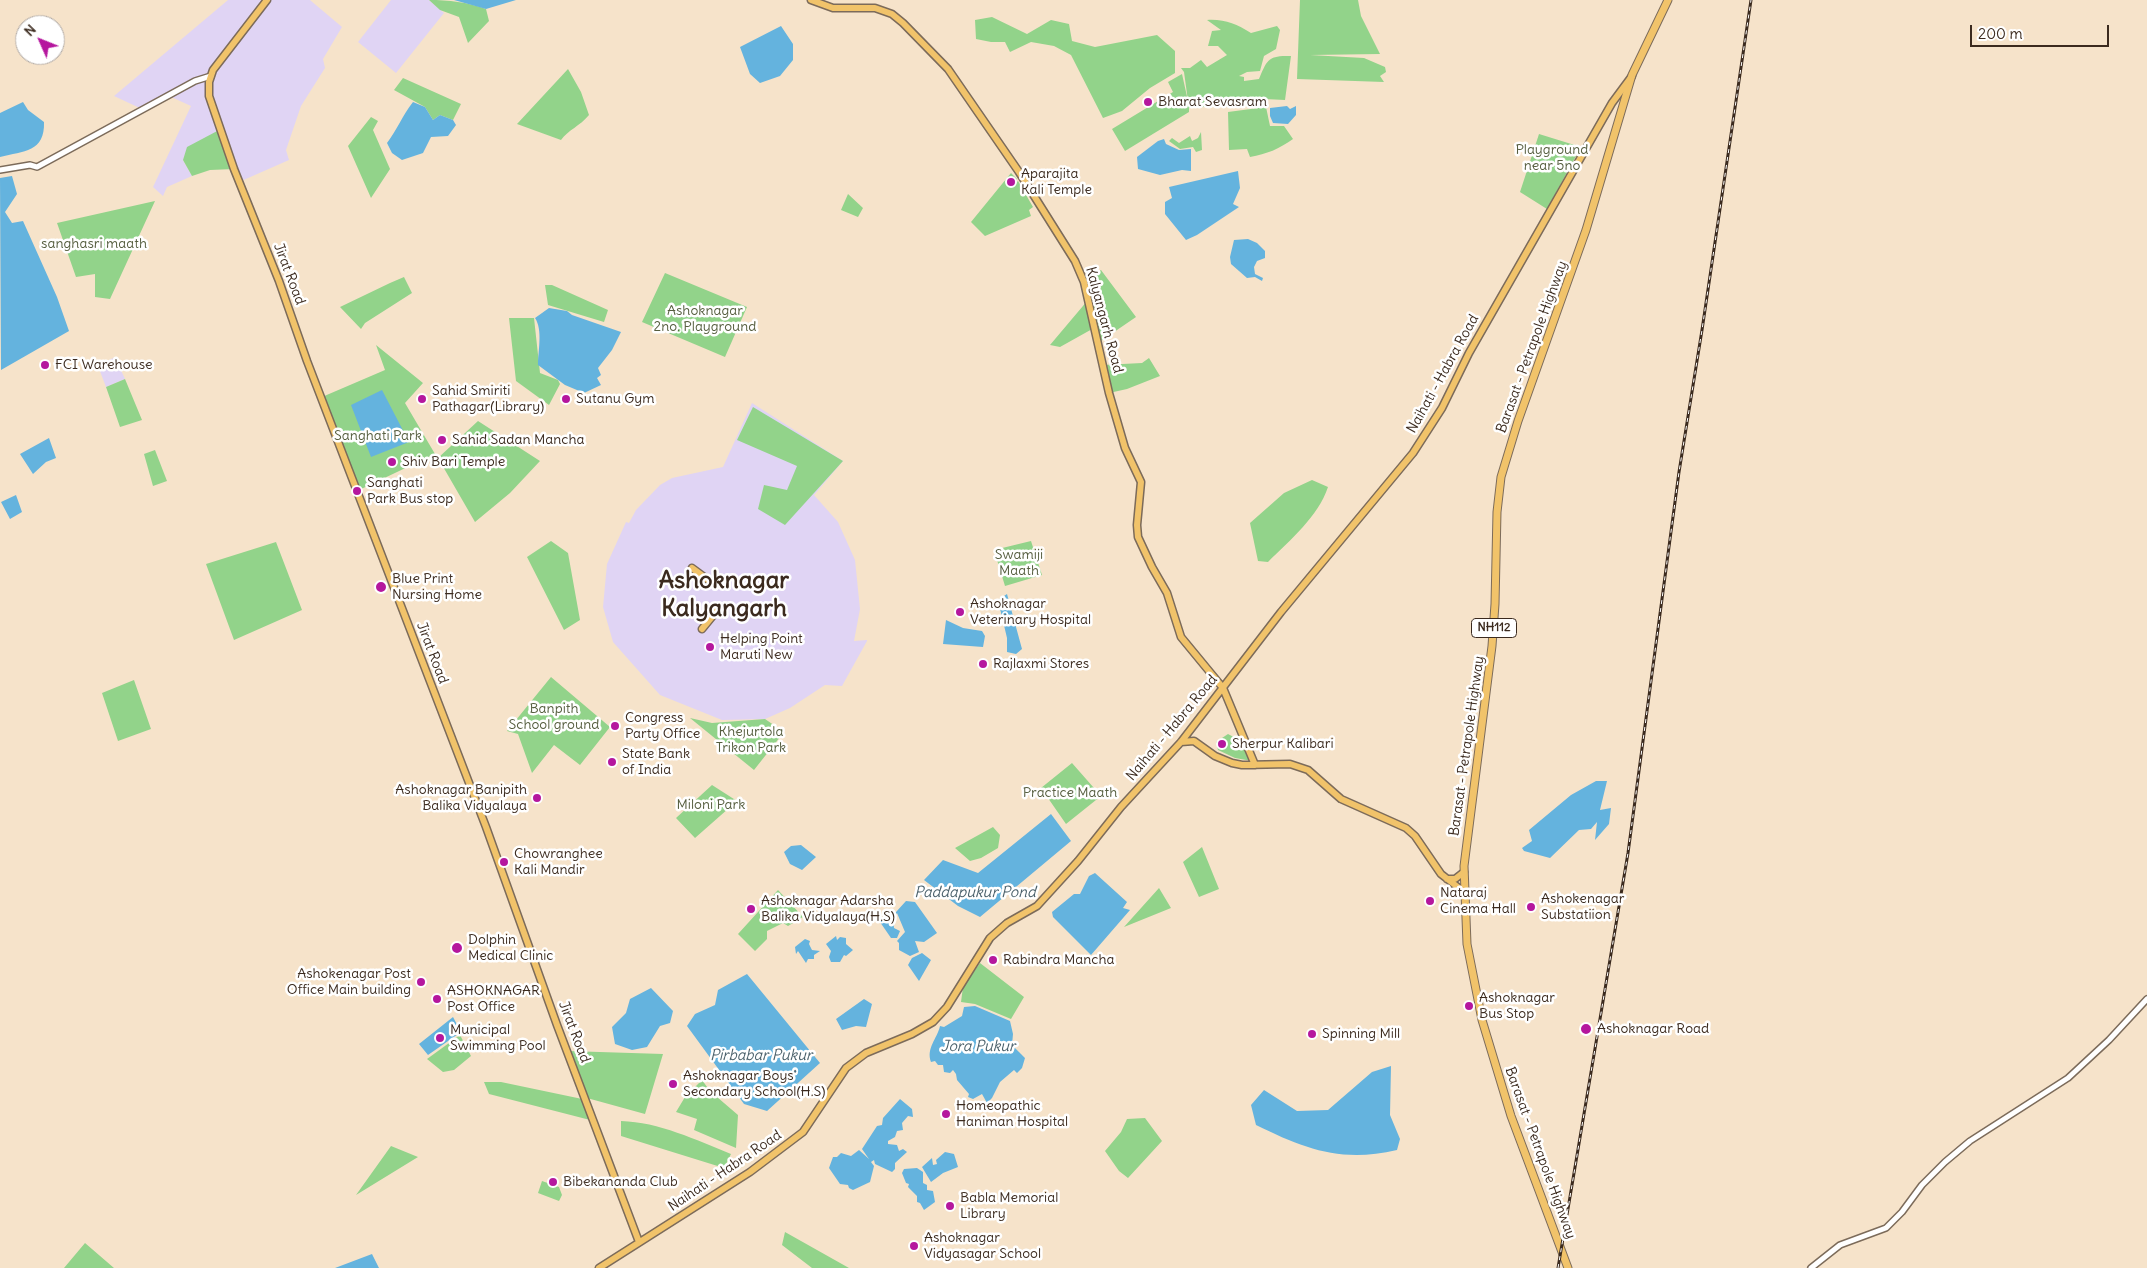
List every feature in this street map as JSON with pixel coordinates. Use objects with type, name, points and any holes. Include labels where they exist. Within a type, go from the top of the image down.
[{"type":"highway","name":"Barasat - Petrapole Highway","points":[[1568,1268],[1513,1122],[1482,1020],[1469,958],[1464,872],[1492,646],[1496,512],[1501,477],[1518,421],[1586,230],[1632,75],[1668,0]]},
{"type":"main road","points":[[210,76],[216,65],[267,0]]},
{"type":"main road","name":"Kalyangarh Road","points":[[811,0],[833,8],[875,8],[892,14],[903,23],[948,69],[1019,172],[1075,261],[1084,282],[1109,393],[1126,448],[1141,482],[1137,525],[1138,537],[1170,600],[1181,637],[1223,688],[1255,765]]},
{"type":"main road","name":"Naihati - Habra Road","points":[[599,1268],[750,1172],[803,1132],[823,1106],[843,1072],[858,1057],[912,1034],[932,1022],[945,1009],[990,938],[1007,924],[1037,906],[1055,888],[1122,807],[1181,742],[1281,612],[1412,453],[1442,408],[1468,353],[1612,103],[1632,75]]},
{"type":"main road","name":"Jirat Road","points":[[210,76],[210,96],[234,168],[279,281],[307,361],[483,819],[557,1025],[639,1242]]},
{"type":"main road","points":[[692,568],[715,585]]},
{"type":"main road","points":[[702,629],[720,607]]},
{"type":"main road","points":[[1181,742],[1194,741],[1223,760],[1242,765],[1290,764],[1300,766],[1319,777],[1341,799],[1404,826],[1415,836],[1446,878],[1464,892]]},
{"type":"main road","points":[[1446,878],[1455,879],[1464,872]]},
{"type":"street","points":[[0,170],[30,165],[37,167],[195,81],[210,76]]},
{"type":"street","points":[[1811,1268],[1840,1245],[1886,1228],[1902,1212],[1922,1185],[1945,1162],[1970,1141],[2068,1078],[2119,1030],[2147,1000]]},
{"type":"shaded area","points":[[228,0],[310,0],[342,27],[323,59],[325,68],[301,106],[286,150],[289,160],[239,182],[234,169],[183,160],[192,176],[167,187],[163,196],[153,187],[191,106],[169,96],[144,110],[114,96]]},
{"type":"shaded area","points":[[391,0],[429,0],[444,13],[396,73],[358,42]]},
{"type":"shaded area","points":[[115,357],[125,379],[106,387],[98,366]]},
{"type":"shaded area","points":[[752,403],[843,461],[814,495],[838,522],[855,560],[860,609],[854,641],[867,641],[842,686],[825,685],[790,708],[765,719],[722,720],[660,695],[613,642],[603,607],[607,564],[626,522],[629,523],[636,510],[660,485],[672,478],[723,467]]},
{"type":"green space","points":[[429,0],[458,2],[486,9],[489,21],[468,43],[459,17],[440,10]]},
{"type":"green space","points":[[1300,0],[1358,0],[1361,16],[1380,54],[1310,55],[1364,58],[1385,67],[1386,72],[1380,76],[1384,82],[1297,79]]},
{"type":"green space","points":[[992,17],[1027,34],[1051,20],[1069,24],[1072,41],[1095,47],[1157,35],[1175,51],[1175,73],[1150,88],[1122,111],[1103,118],[1071,55],[1054,46],[1031,42],[1010,52],[1005,42],[976,39],[975,20]]},
{"type":"green space","points":[[1207,20],[1219,20],[1230,23],[1251,33],[1277,26],[1280,30],[1276,49],[1264,56],[1260,71],[1247,72],[1239,76],[1244,77],[1244,81],[1259,79],[1269,60],[1277,56],[1291,56],[1285,100],[1244,98],[1243,102],[1235,105],[1189,108],[1189,112],[1125,151],[1112,129],[1173,92],[1168,82],[1182,74],[1188,101],[1184,72],[1181,68],[1190,68],[1201,60],[1207,67],[1227,55],[1218,46],[1208,46],[1212,31],[1221,30]]},
{"type":"green space","points":[[568,69],[581,92],[589,115],[586,119],[567,133],[561,140],[517,124]]},
{"type":"green space","points":[[403,78],[461,104],[453,120],[440,115],[433,120],[425,107],[394,90]]},
{"type":"green space","points":[[1266,107],[1270,126],[1284,126],[1293,139],[1273,151],[1250,157],[1247,149],[1229,150],[1228,112]]},
{"type":"green space","points":[[371,117],[378,121],[373,130],[390,169],[371,198],[348,146]]},
{"type":"green space","points":[[221,129],[234,169],[210,170],[192,176],[183,160],[187,147]]},
{"type":"green space","points":[[1201,132],[1202,150],[1196,152],[1193,147],[1180,149],[1169,141],[1172,138],[1179,143],[1190,136],[1192,141],[1198,138]]},
{"type":"green space","name":"Playground near 5no","points":[[1539,134],[1581,147],[1547,209],[1520,192]]},
{"type":"green space","points":[[1011,173],[1017,179],[1011,184],[1013,186],[1018,181],[1033,207],[1029,210],[1031,216],[985,236],[971,222]]},
{"type":"green space","points":[[848,194],[863,208],[858,217],[841,210]]},
{"type":"green space","name":"sanghasri maath","points":[[155,201],[110,299],[95,297],[95,274],[76,277],[57,223]]},
{"type":"green space","points":[[1101,270],[1136,317],[1098,343],[1094,328],[1060,347],[1050,345],[1088,300],[1084,282]]},
{"type":"green space","name":"Ashoknagar 2no. Playground","points":[[665,273],[747,307],[725,357],[642,322]]},
{"type":"green space","points":[[404,277],[412,293],[365,323],[361,329],[340,307]]},
{"type":"green space","points":[[545,285],[552,285],[608,310],[604,322],[548,305]]},
{"type":"green space","points":[[509,318],[534,318],[540,373],[558,380],[560,384],[549,405],[516,381]]},
{"type":"green space","name":"Sanghati Park","points":[[376,345],[423,383],[405,403],[435,454],[357,491],[322,397],[385,370]]},
{"type":"green space","points":[[1149,358],[1160,376],[1127,389],[1109,393],[1103,365],[1142,363]]},
{"type":"green space","points":[[125,379],[142,420],[120,427],[106,387]]},
{"type":"green space","points":[[753,407],[843,461],[785,525],[758,509],[764,485],[787,490],[797,466],[737,440]]},
{"type":"green space","points":[[478,421],[540,461],[510,493],[475,522],[438,458]]},
{"type":"green space","points":[[155,450],[167,481],[153,486],[144,454]]},
{"type":"green space","points":[[1312,480],[1328,487],[1318,508],[1302,528],[1268,562],[1258,561],[1250,523],[1284,493]]},
{"type":"green space","points":[[551,541],[568,553],[580,620],[564,630],[527,557]]},
{"type":"green space","name":"Swamiji Maath","points":[[1031,541],[1042,575],[1005,586],[994,550]]},
{"type":"green space","points":[[276,542],[302,610],[234,640],[206,564]]},
{"type":"green space","name":"Banpith School ground","points":[[551,677],[610,727],[580,765],[554,745],[532,773],[518,734],[507,731]]},
{"type":"green space","points":[[134,680],[151,729],[118,741],[102,693]]},
{"type":"green space","name":"Khejurtola Trikon Park","points":[[690,718],[712,723],[765,719],[784,732],[754,770]]},
{"type":"green space","points":[[1228,734],[1243,742],[1252,761],[1235,758],[1218,750],[1216,742]]},
{"type":"green space","name":"Practice Maath","points":[[1072,763],[1101,796],[1066,824],[1041,788]]},
{"type":"green space","name":"Miloni Park","points":[[712,785],[737,801],[695,838],[676,818]]},
{"type":"green space","points":[[993,827],[1000,835],[998,848],[981,858],[970,861],[955,848]]},
{"type":"green space","points":[[1202,847],[1219,889],[1199,897],[1183,862]]},
{"type":"green space","points":[[1159,888],[1171,908],[1124,927]]},
{"type":"green space","points":[[778,890],[803,917],[788,926],[783,923],[767,931],[767,939],[755,951],[738,934]]},
{"type":"green space","points":[[980,963],[1024,997],[1011,1019],[975,1004],[961,1002],[963,987]]},
{"type":"green space","points":[[460,1035],[471,1056],[454,1070],[443,1072],[427,1059]]},
{"type":"green space","points":[[568,1051],[663,1054],[645,1114],[587,1098]]},
{"type":"green space","points":[[702,1080],[710,1091],[738,1115],[736,1148],[694,1130],[697,1119],[676,1112],[685,1097]]},
{"type":"green space","points":[[484,1082],[501,1082],[587,1100],[594,1121],[489,1094]]},
{"type":"green space","points":[[1145,1118],[1162,1141],[1128,1178],[1119,1171],[1105,1151],[1121,1132],[1127,1119]]},
{"type":"green space","points":[[621,1121],[663,1128],[731,1154],[724,1168],[621,1136]]},
{"type":"green space","points":[[391,1146],[418,1157],[356,1195]]},
{"type":"green space","points":[[542,1181],[559,1187],[562,1195],[559,1201],[538,1193]]},
{"type":"green space","points":[[785,1232],[849,1268],[812,1268],[782,1245]]},
{"type":"green space","points":[[85,1243],[114,1268],[64,1268]]},
{"type":"water","points":[[454,0],[516,0],[486,9]]},
{"type":"water","points":[[781,26],[793,44],[793,60],[780,76],[760,83],[750,74],[740,47]]},
{"type":"water","points":[[23,102],[28,110],[44,122],[41,139],[37,145],[25,151],[0,157],[0,113]]},
{"type":"water","points":[[413,102],[425,107],[433,120],[440,115],[453,120],[456,125],[448,136],[431,137],[423,153],[402,160],[392,153],[387,143]]},
{"type":"water","points":[[1287,106],[1290,109],[1296,106],[1296,115],[1288,124],[1273,123],[1270,116],[1270,108]]},
{"type":"water","points":[[1164,139],[1166,144],[1179,150],[1191,149],[1191,171],[1182,170],[1160,175],[1138,169],[1137,157],[1158,141]]},
{"type":"water","points":[[1238,171],[1240,188],[1233,204],[1239,207],[1197,235],[1186,240],[1165,214],[1165,202],[1172,198],[1169,187]]},
{"type":"water","points":[[12,176],[17,194],[5,212],[12,223],[23,221],[57,297],[69,331],[1,370],[0,178]]},
{"type":"water","points":[[1248,239],[1257,243],[1265,251],[1265,258],[1257,261],[1254,267],[1255,274],[1263,278],[1262,281],[1255,277],[1247,278],[1231,264],[1230,257],[1234,240]]},
{"type":"water","points":[[549,308],[567,311],[572,315],[621,332],[612,350],[598,368],[601,375],[597,378],[601,385],[584,393],[565,385],[538,365],[539,328],[535,318]]},
{"type":"water","points":[[382,390],[409,442],[371,457],[351,405]]},
{"type":"water","points":[[49,438],[56,458],[46,462],[33,474],[20,454]]},
{"type":"water","points":[[16,495],[22,512],[10,519],[1,502]]},
{"type":"water","points":[[1007,594],[1022,649],[1016,654],[1007,652],[1007,638],[998,600]]},
{"type":"water","points":[[946,620],[963,628],[982,631],[985,636],[983,647],[943,644]]},
{"type":"water","points":[[1596,781],[1607,781],[1600,810],[1611,808],[1609,824],[1595,840],[1597,822],[1591,829],[1579,830],[1550,858],[1524,851],[1522,848],[1532,841],[1529,830],[1571,795]]},
{"type":"water","name":"Paddapukur Pond","points":[[1051,814],[1071,841],[980,917],[958,906],[924,880],[943,860],[978,873]]},
{"type":"water","points":[[801,845],[816,857],[802,870],[790,864],[784,852],[791,846]]},
{"type":"water","points":[[1095,873],[1127,902],[1123,908],[1130,910],[1091,955],[1053,917],[1052,912],[1074,894],[1080,894],[1089,876]]},
{"type":"water","points":[[906,901],[915,902],[937,933],[924,942],[915,941],[919,952],[910,956],[899,950],[899,943],[897,941],[905,932],[897,913],[893,919],[894,928],[900,931],[897,938],[891,938],[880,922],[886,916],[896,912]]},
{"type":"water","points":[[836,936],[837,940],[840,937],[846,938],[846,944],[853,950],[846,956],[844,955],[840,962],[831,962],[829,957],[831,951],[826,944]]},
{"type":"water","points":[[805,939],[810,941],[809,944],[812,950],[820,951],[814,955],[814,959],[808,959],[806,963],[798,951],[796,954],[795,947]]},
{"type":"water","points":[[922,953],[931,960],[919,981],[908,965],[912,958]]},
{"type":"water","name":"Pirbabar Pukur","points":[[747,974],[820,1063],[767,1111],[744,1104],[687,1026],[695,1014],[715,1005],[718,990]]},
{"type":"water","points":[[651,988],[673,1011],[670,1023],[660,1026],[647,1047],[632,1050],[615,1044],[612,1027],[626,1013],[630,999]]},
{"type":"water","points":[[864,999],[872,1004],[866,1027],[856,1026],[842,1030],[836,1019]]},
{"type":"water","name":"Jora Pukur","points":[[975,1006],[1010,1021],[1013,1034],[1012,1045],[1025,1058],[1022,1068],[1017,1073],[1014,1070],[1000,1082],[992,1098],[987,1103],[982,1094],[973,1099],[968,1097],[969,1094],[957,1080],[953,1070],[950,1073],[944,1072],[943,1065],[938,1065],[935,1061],[931,1062],[930,1057],[931,1048],[940,1026],[944,1027],[962,1016],[964,1007]]},
{"type":"water","name":"Municipal Swimming Pool","points":[[453,1017],[461,1032],[428,1055],[419,1044]]},
{"type":"water","points":[[1391,1066],[1390,1115],[1400,1139],[1397,1150],[1358,1155],[1324,1151],[1291,1141],[1256,1125],[1251,1105],[1264,1090],[1297,1111],[1328,1110],[1372,1072]]},
{"type":"water","points":[[900,1099],[912,1109],[913,1117],[908,1116],[902,1123],[903,1130],[897,1131],[895,1137],[888,1141],[888,1144],[897,1145],[899,1151],[903,1149],[907,1152],[895,1163],[895,1169],[892,1172],[875,1164],[874,1160],[871,1162],[874,1166],[870,1182],[853,1190],[848,1185],[840,1184],[829,1168],[833,1157],[837,1157],[841,1153],[851,1156],[859,1150],[869,1159],[862,1149],[877,1126],[882,1125],[883,1118]]},
{"type":"water","points":[[945,1152],[954,1154],[958,1167],[943,1173],[931,1182],[922,1167],[932,1158],[933,1165],[937,1164],[936,1160]]},
{"type":"water","points":[[917,1168],[923,1172],[923,1183],[927,1185],[927,1190],[933,1191],[935,1202],[924,1210],[920,1203],[917,1202],[917,1196],[908,1187],[909,1184],[906,1183],[902,1173],[904,1169]]},
{"type":"water","points":[[372,1254],[379,1268],[335,1268]]},
{"type":"railway","points":[[1558,1268],[1628,853],[1679,472],[1751,0]]},
{"type":"place","name":"Bharat Sevasram","points":[[1148,102]]},
{"type":"place","name":"Aparajita Kali Temple","points":[[1011,182]]},
{"type":"place","name":"FCI Warehouse","points":[[45,365]]},
{"type":"place","name":"Sahid Smiriti Pathagar(Library)","points":[[422,399]]},
{"type":"place","name":"Sutanu Gym","points":[[566,399]]},
{"type":"place","name":"Sahid Sadan Mancha","points":[[442,440]]},
{"type":"place","name":"Shiv Bari Temple","points":[[392,462]]},
{"type":"place","name":"Sanghati Park Bus stop","points":[[357,491]]},
{"type":"place","name":"Blue Print Nursing Home","points":[[381,587]]},
{"type":"place","name":"Ashoknagar Veterinary Hospital","points":[[960,612]]},
{"type":"place","name":"Helping Point Maruti New","points":[[710,647]]},
{"type":"place","name":"Rajlaxmi Stores","points":[[983,664]]},
{"type":"place","name":"Congress Party Office","points":[[615,726]]},
{"type":"place","name":"Sherpur Kalibari","points":[[1222,744]]},
{"type":"place","name":"State Bank of India","points":[[612,762]]},
{"type":"place","name":"Ashoknagar Banipith Balika Vidyalaya","points":[[537,798]]},
{"type":"place","name":"Chowranghee Kali Mandir","points":[[504,862]]},
{"type":"place","name":"Nataraj Cinema Hall","points":[[1430,901]]},
{"type":"place","name":"Ashokenagar Substatiion","points":[[1531,907]]},
{"type":"place","name":"Ashoknagar Adarsha Balika Vidyalaya(H.S)","points":[[751,909]]},
{"type":"place","name":"Dolphin Medical Clinic","points":[[457,948]]},
{"type":"place","name":"Rabindra Mancha","points":[[993,960]]},
{"type":"place","name":"Ashokenagar Post Office Main building","points":[[421,982]]},
{"type":"place","name":"ASHOKNAGAR Post Office","points":[[437,999]]},
{"type":"place","name":"Ashoknagar Bus Stop","points":[[1469,1006]]},
{"type":"place","name":"Ashoknagar Road","points":[[1586,1029]]},
{"type":"place","name":"Spinning Mill","points":[[1312,1034]]},
{"type":"place","name":"Municipal Swimming Pool","points":[[440,1038]]},
{"type":"place","name":"Ashoknagar Boys' Secondary School(H.S)","points":[[673,1084]]},
{"type":"place","name":"Homeopathic Haniman Hospital","points":[[946,1114]]},
{"type":"place","name":"Bibekananda Club","points":[[553,1182]]},
{"type":"place","name":"Babla Memorial Library","points":[[950,1206]]},
{"type":"place","name":"Ashoknagar Vidyasagar School","points":[[914,1246]]},
{"type":"district","name":"Ashoknagar Kalyangarh","points":[[724,595]]}]
